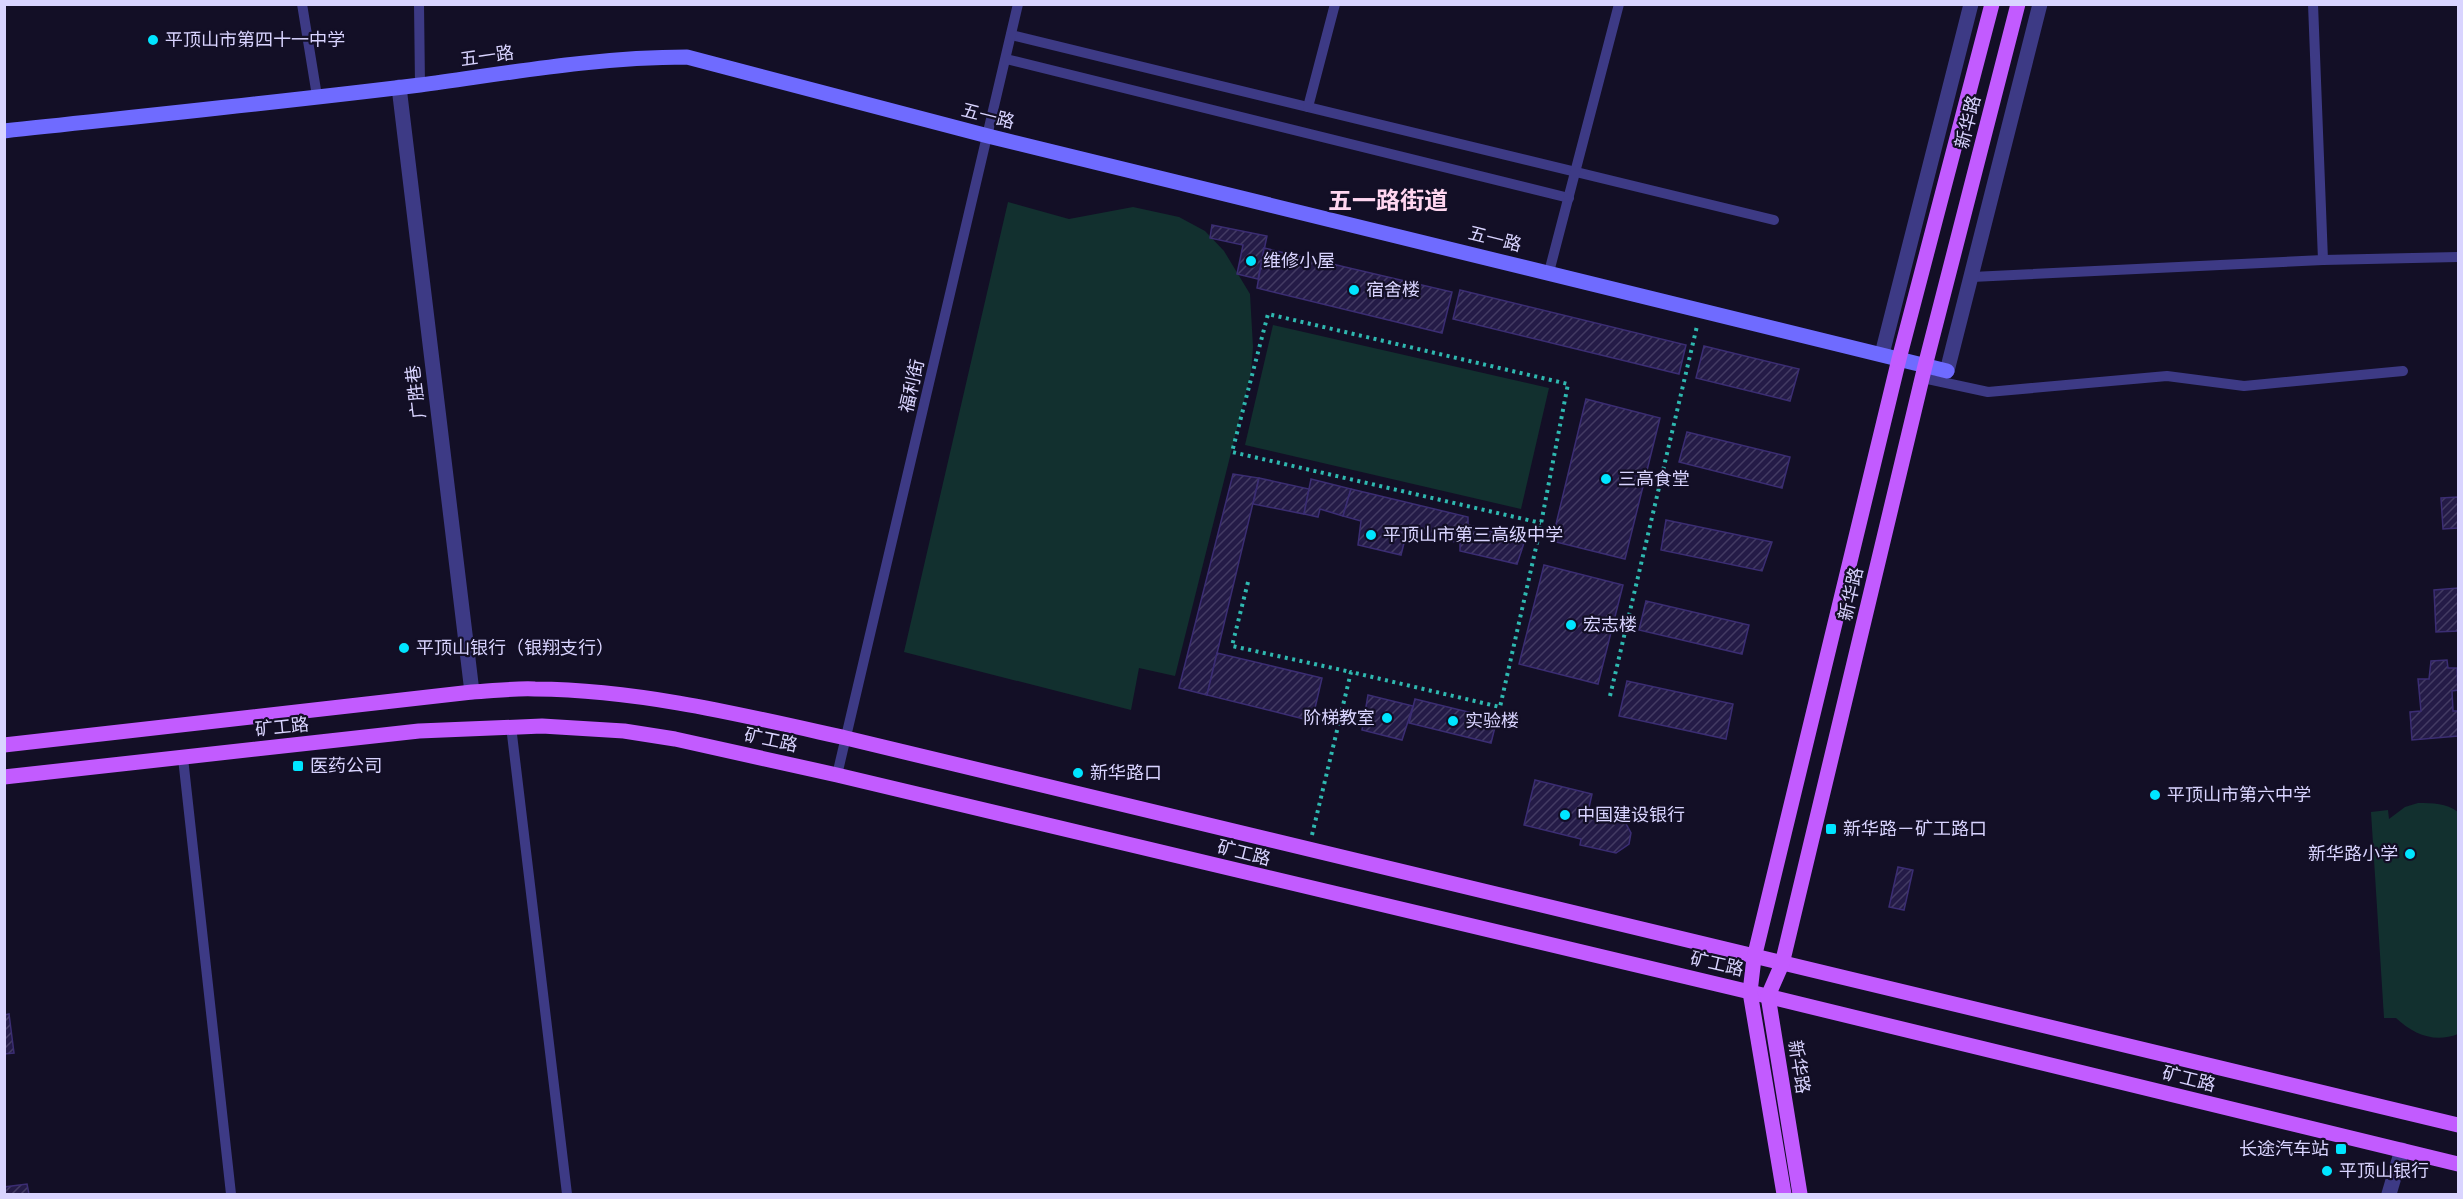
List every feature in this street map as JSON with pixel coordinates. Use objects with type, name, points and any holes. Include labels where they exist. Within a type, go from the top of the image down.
[{"type":"main road","name":"新华路","points":[[1784,1194],[1750,992],[1754,958],[1899,358],[1992,4]]},
{"type":"main road","name":"新华路","points":[[1800,1194],[1768,996],[1782,964],[1924,372],[2018,4]]},
{"type":"main road","name":"矿工路","points":[[4,745],[472,692],[534,688],[642,697],[695,705],[846,738],[1754,958],[2458,1125]]},
{"type":"main road","name":"矿工路","points":[[4,777],[419,731],[511,726],[570,726],[634,733],[837,775],[1768,996],[2458,1164]]},
{"type":"street","points":[[1882,354],[1971,4]]},
{"type":"street","points":[[1972,277],[2040,4]]},
{"type":"street","name":"五一路","points":[[4,131],[420,85],[585,62],[639,57],[687,57],[988,136],[1899,358],[1924,372],[1947,371],[1972,277]]},
{"type":"street","name":"广胜巷","points":[[399,87],[472,692]]},
{"type":"street","points":[[2389,1194],[2402,1150]]},
{"type":"lane","points":[[302,4],[317,96]]},
{"type":"lane","points":[[419,4],[420,85]]},
{"type":"lane","name":"福利街","points":[[837,775],[1018,4]]},
{"type":"lane","points":[[1308,106],[1335,4]]},
{"type":"lane","points":[[1549,272],[1619,4]]},
{"type":"lane","points":[[2313,4],[2323,260]]},
{"type":"lane","points":[[1011,35],[1308,106],[1575,174],[1774,220]]},
{"type":"lane","points":[[1006,59],[1569,198]]},
{"type":"lane","points":[[1972,277],[2323,260],[2458,257]]},
{"type":"lane","points":[[1924,372],[1988,392],[2167,376],[2244,386],[2403,371]]},
{"type":"lane","points":[[511,726],[567,1194]]},
{"type":"lane","points":[[183,758],[231,1194]]},
{"type":"path","points":[[1248,582],[1232,646],[1500,707],[1541,524],[1568,384],[1268,314],[1232,452],[1541,524]]},
{"type":"path","points":[[1610,696],[1695,335]]},
{"type":"path","points":[[1308,850],[1352,672]]},
{"type":"green space","points":[[1008,202],[1069,219],[1133,207],[1179,217],[1205,231],[1224,251],[1250,294],[1253,347],[1251,373],[1175,676],[1139,668],[1131,710],[904,652]]},
{"type":"green space","points":[[1273,325],[1549,388],[1521,509],[1245,445]]},
{"type":"green space","points":[[2418,803],[2444,805],[2458,812],[2458,1034],[2441,1038],[2417,1033],[2396,1018],[2384,1018],[2371,812],[2388,810],[2389,819],[2405,807]]},
{"type":"building","name":"维修小屋","points":[[1212,225],[1267,236],[1258,279],[1237,274],[1243,245],[1210,238]]},
{"type":"building","name":"宿舍楼","points":[[1264,248],[1452,292],[1442,333],[1257,288]]},
{"type":"building","points":[[1460,290],[1686,345],[1679,374],[1453,319]]},
{"type":"building","points":[[1704,346],[1799,369],[1790,401],[1696,378]]},
{"type":"building","name":"三高食堂","points":[[1586,399],[1660,418],[1625,559],[1552,541]]},
{"type":"building","points":[[1687,432],[1790,457],[1782,488],[1679,462]]},
{"type":"building","points":[[1233,474],[1259,478],[1207,695],[1179,688]]},
{"type":"building","points":[[1259,478],[1309,489],[1304,514],[1253,504]]},
{"type":"building","points":[[1311,479],[1351,489],[1343,516],[1320,509],[1318,517],[1304,514]]},
{"type":"building","points":[[1351,489],[1468,517],[1468,525],[1525,540],[1517,564],[1460,551],[1460,543],[1407,531],[1401,555],[1358,545],[1361,521],[1343,516]]},
{"type":"building","points":[[2458,497],[2458,528],[2443,529],[2441,498]]},
{"type":"building","points":[[1666,520],[1772,542],[1762,571],[1661,550]]},
{"type":"building","name":"宏志楼","points":[[1544,565],[1623,585],[1598,684],[1519,664]]},
{"type":"building","points":[[2458,588],[2458,631],[2436,632],[2434,590]]},
{"type":"building","points":[[1646,601],[1749,625],[1742,654],[1639,630]]},
{"type":"building","points":[[1217,653],[1322,678],[1312,721],[1207,695]]},
{"type":"building","points":[[2447,660],[2448,668],[2457,668],[2458,690],[2452,691],[2453,711],[2458,711],[2458,736],[2412,740],[2410,712],[2421,711],[2418,679],[2429,679],[2431,661]]},
{"type":"building","points":[[1627,681],[1733,704],[1726,739],[1619,716]]},
{"type":"building","name":"阶梯教室","points":[[1368,695],[1413,706],[1402,740],[1362,730]]},
{"type":"building","name":"实验楼","points":[[1415,699],[1497,719],[1491,743],[1409,723]]},
{"type":"building","name":"中国建设银行","points":[[1535,780],[1592,794],[1588,812],[1625,822],[1631,833],[1629,844],[1616,853],[1580,845],[1581,839],[1524,825]]},
{"type":"building","points":[[1898,867],[1913,870],[1904,910],[1889,907]]},
{"type":"building","points":[[9,1014],[14,1053],[4,1054],[4,1015]]},
{"type":"building","points":[[27,1184],[29,1194],[4,1194],[4,1187]]},
{"type":"place","name":"平顶山市第四十一中学","points":[[153,40]]},
{"type":"place","name":"维修小屋","points":[[1251,261]]},
{"type":"place","name":"宿舍楼","points":[[1354,290]]},
{"type":"place","name":"三高食堂","points":[[1606,479]]},
{"type":"place","name":"平顶山市第三高级中学","points":[[1371,535]]},
{"type":"place","name":"宏志楼","points":[[1571,625]]},
{"type":"place","name":"平顶山银行（银翔支行）","points":[[404,648]]},
{"type":"place","name":"阶梯教室","points":[[1387,718]]},
{"type":"place","name":"实验楼","points":[[1453,721]]},
{"type":"place","name":"医药公司","points":[[298,766]]},
{"type":"place","name":"新华路口","points":[[1078,773]]},
{"type":"place","name":"平顶山市第六中学","points":[[2155,795]]},
{"type":"place","name":"中国建设银行","points":[[1565,815]]},
{"type":"place","name":"新华路－矿工路口","points":[[1831,829]]},
{"type":"place","name":"新华路小学","points":[[2410,854]]},
{"type":"place","name":"长途汽车站","points":[[2341,1149]]},
{"type":"place","name":"平顶山银行","points":[[2327,1171]]},
{"type":"district","name":"五一路街道","points":[[1388,201]]}]
